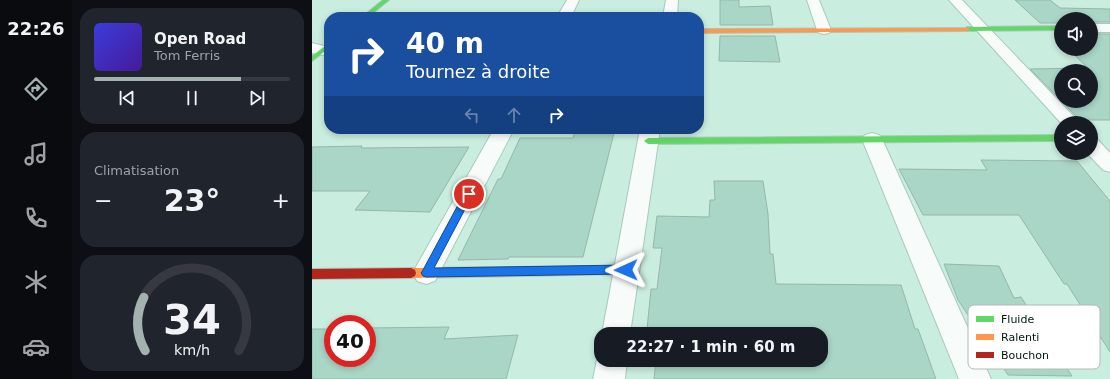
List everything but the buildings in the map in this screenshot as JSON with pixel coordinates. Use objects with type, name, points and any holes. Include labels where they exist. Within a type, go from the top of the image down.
[{"type":"street","points":[[371,12],[386,0]]},
{"type":"street","points":[[567,12],[573,0]]},
{"type":"street","points":[[671,12],[672,0]]},
{"type":"street","points":[[813,0],[824,30]]},
{"type":"street","points":[[955,0],[1065,116]]},
{"type":"street","points":[[704,31],[1054,28]]},
{"type":"street","points":[[1098,28],[1110,28]]},
{"type":"street","points":[[426,273],[501,134]]},
{"type":"street","points":[[617,327],[649,135],[872,139],[1054,138]]},
{"type":"street","points":[[1098,138],[1110,139]]},
{"type":"street","points":[[872,139],[968,363]]},
{"type":"street","points":[[1098,152],[1110,165]]},
{"type":"street","points":[[312,274],[626,270]]},
{"type":"street","points":[[609,379],[611,367]]},
{"type":"street","points":[[971,369],[975,379]]},
{"type":"traffic: fast","points":[[371,12],[386,0]]},
{"type":"traffic: fast","points":[[967,29],[1054,28]]},
{"type":"traffic: fast","points":[[312,59],[324,49]]},
{"type":"traffic: fast","points":[[648,141],[1054,138]]},
{"type":"traffic: slow","points":[[704,31],[967,29]]},
{"type":"traffic: slow","points":[[411,273],[626,270]]},
{"type":"traffic: jam","points":[[312,274],[411,273]]},
{"type":"route","points":[[469,194],[426,273],[626,270]]}]
